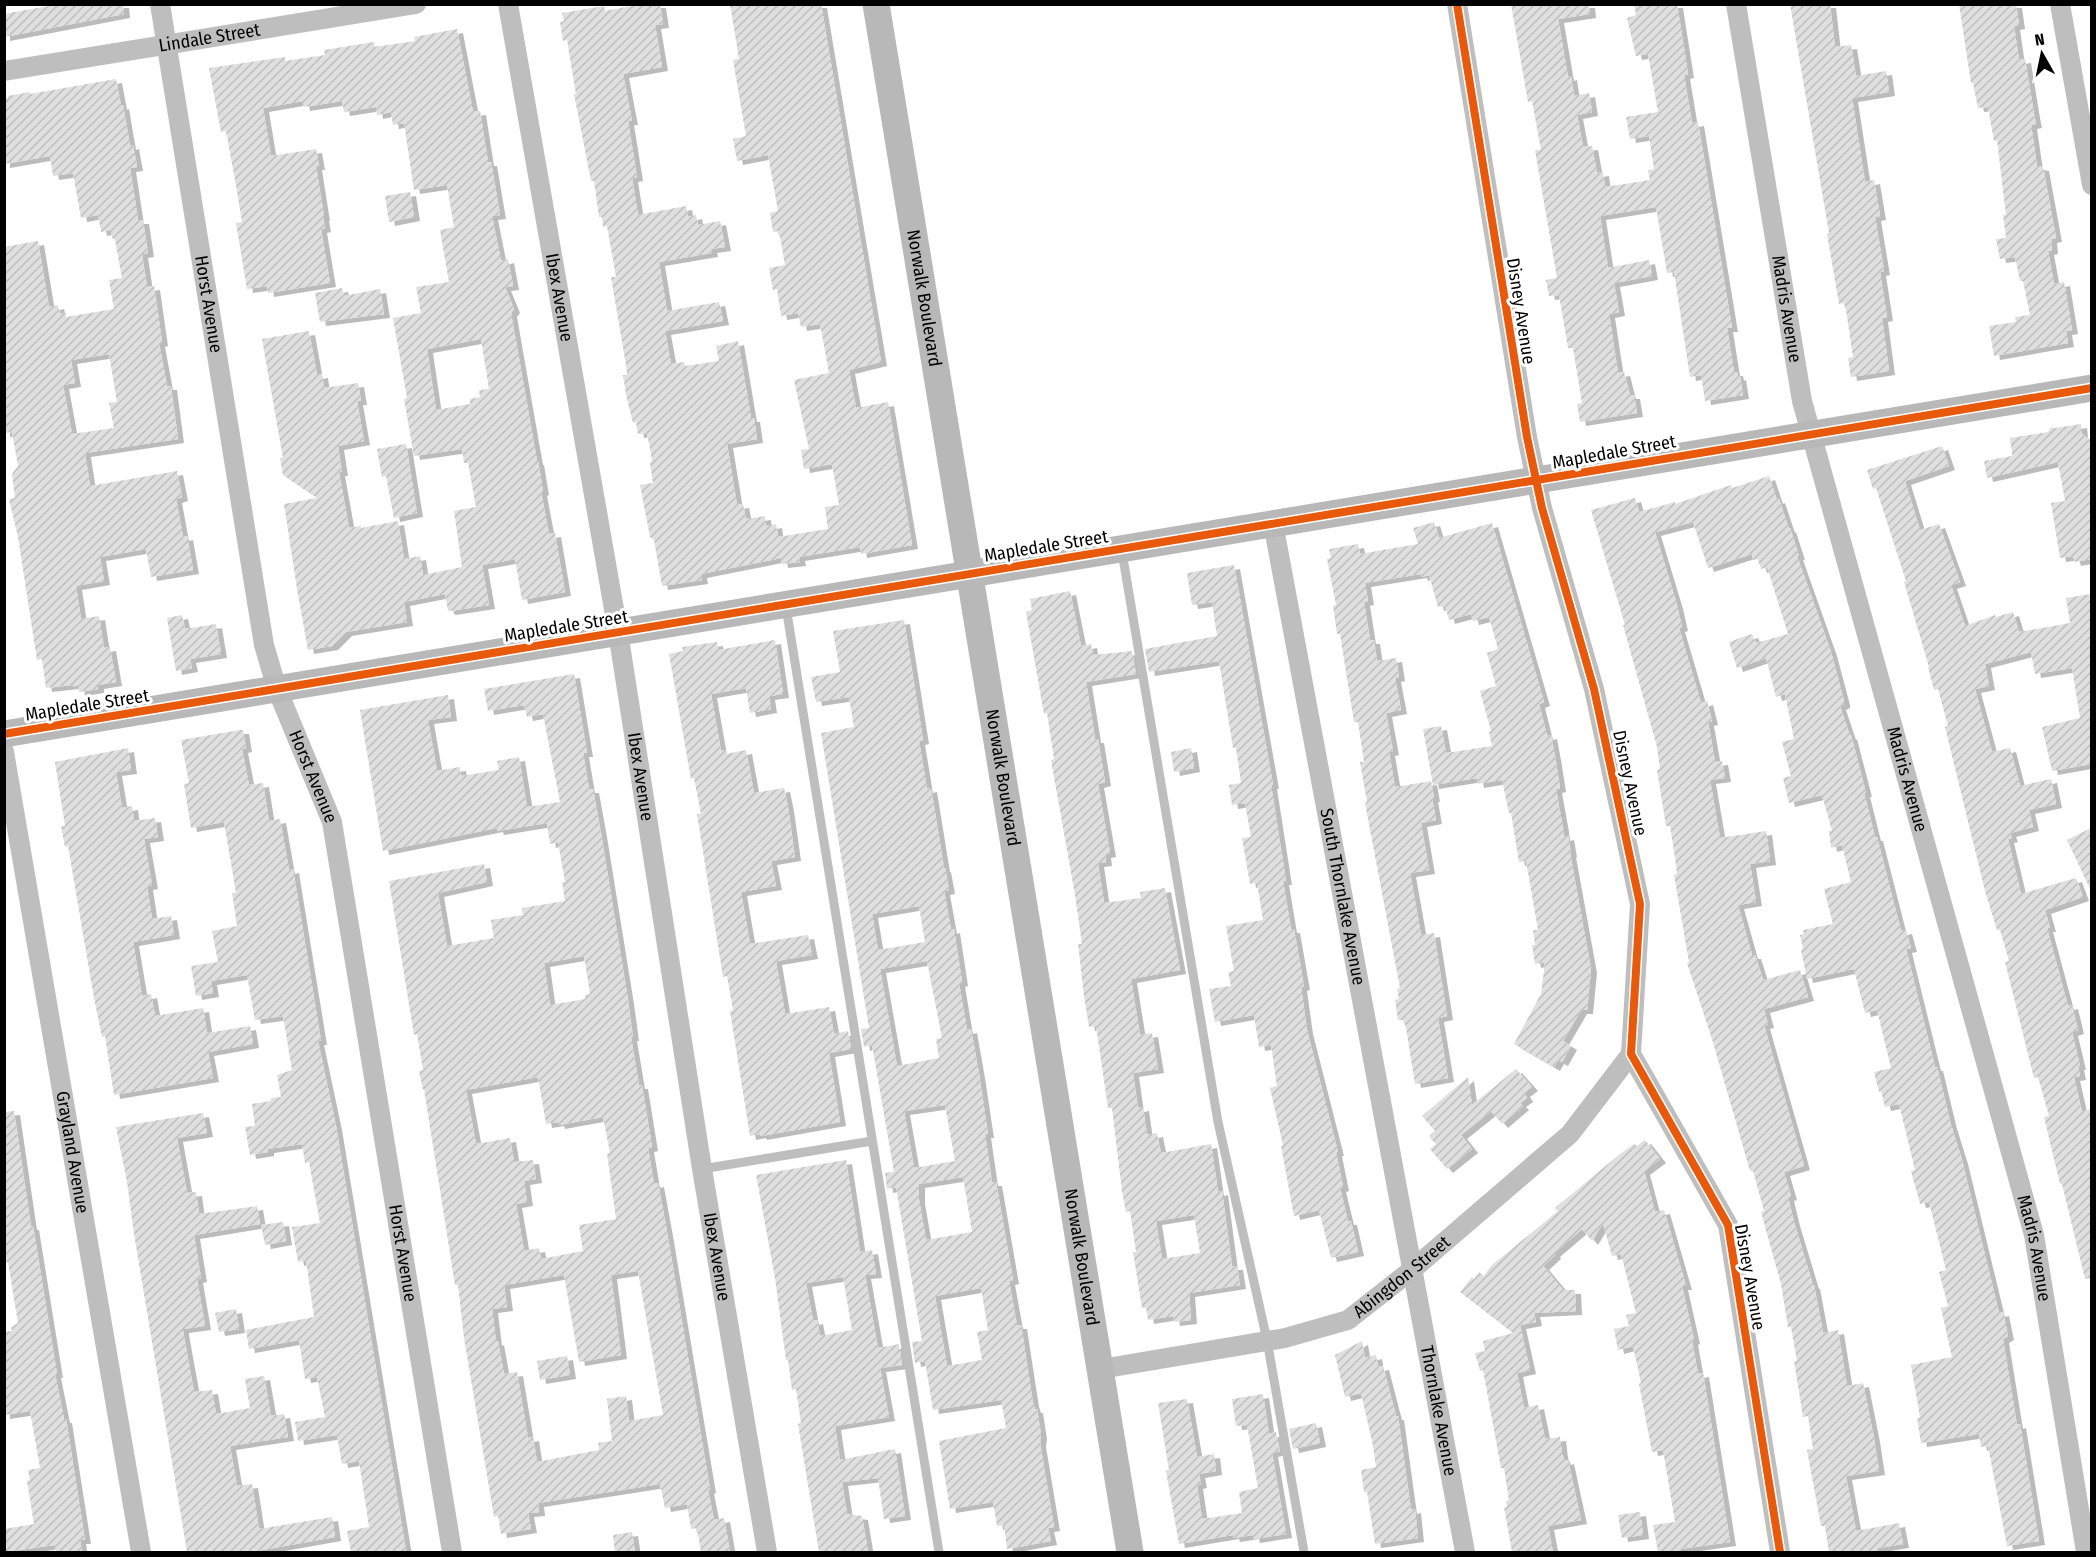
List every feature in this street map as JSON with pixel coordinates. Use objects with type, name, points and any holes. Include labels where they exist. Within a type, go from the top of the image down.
[{"type":"street","name":"Horst Avenue","points":[[160,4],[264,645],[277,689],[332,822],[452,1552]]},
{"type":"street","name":"Lindale Street","points":[[4,71],[416,4]]},
{"type":"street","name":"Ibex Avenue","points":[[508,4],[618,632],[702,1169],[767,1552]]},
{"type":"street","name":"Norwalk Boulevard","points":[[876,4],[1130,1552]]},
{"type":"street","name":"Disney Avenue","points":[[1457,4],[1535,480],[1594,689],[1640,904],[1631,1054],[1728,1225],[1780,1552]]},
{"type":"street","name":"Madris Avenue","points":[[1736,4],[1802,401],[2034,1235],[2086,1552]]},
{"type":"street","points":[[2060,4],[2091,185]]},
{"type":"street","name":"Mapledale Street","points":[[4,734],[2091,388]]},
{"type":"street","name":"South Thornlake Avenue","points":[[1273,523],[1413,1269]]},
{"type":"street","name":"Grayland Avenue","points":[[4,752],[141,1552]]},
{"type":"street","name":"Abingdon Street","points":[[1101,1369],[1286,1338],[1348,1320],[1413,1269],[1570,1134],[1631,1054]]},
{"type":"street","name":"Thornlake Avenue","points":[[1413,1269],[1465,1552]]},
{"type":"lane","points":[[1121,549],[1218,1122],[1267,1341],[1304,1552]]},
{"type":"lane","points":[[786,604],[939,1552]]},
{"type":"lane","points":[[702,1169],[872,1141]]},
{"type":"building","points":[[60,4],[123,4],[124,14],[4,37],[4,14]]},
{"type":"building","points":[[642,4],[660,4],[663,24],[655,25],[662,67],[623,74],[632,121],[628,121],[637,177],[632,178],[638,215],[686,206],[688,217],[696,215],[698,225],[720,221],[725,247],[711,249],[712,253],[659,262],[667,311],[719,302],[723,321],[665,331],[671,364],[684,362],[685,366],[719,361],[716,346],[738,341],[751,418],[754,418],[757,439],[727,444],[737,505],[743,504],[746,519],[765,516],[766,526],[776,524],[778,537],[828,529],[825,507],[839,505],[832,464],[804,469],[801,450],[809,449],[794,380],[829,373],[820,324],[801,327],[798,313],[781,316],[777,289],[773,290],[769,268],[785,265],[779,231],[773,232],[770,213],[778,211],[768,155],[737,161],[733,139],[746,136],[733,60],[739,59],[730,4],[821,4],[881,362],[849,370],[856,408],[888,402],[912,545],[861,554],[860,547],[799,557],[800,562],[782,564],[781,558],[701,574],[702,580],[662,586],[654,540],[650,537],[640,485],[653,483],[650,463],[652,460],[647,433],[638,434],[626,395],[623,375],[627,375],[626,365],[611,277],[616,277],[607,226],[603,227],[602,217],[599,217],[594,181],[591,181],[574,94],[576,94],[567,40],[563,41],[560,22],[564,21],[562,13],[604,6],[605,11]]},
{"type":"building","points":[[1511,4],[1589,4],[1590,14],[1558,19],[1568,77],[1571,76],[1574,96],[1589,93],[1592,112],[1577,115],[1583,147],[1592,146],[1597,173],[1603,172],[1605,187],[1650,180],[1648,170],[1654,169],[1649,136],[1630,139],[1626,117],[1658,112],[1648,54],[1636,56],[1627,18],[1636,15],[1634,4],[1677,4],[1688,74],[1684,75],[1692,123],[1698,122],[1732,328],[1727,328],[1734,372],[1737,372],[1738,377],[1740,376],[1743,395],[1705,401],[1701,375],[1690,377],[1674,272],[1667,273],[1656,207],[1600,216],[1608,268],[1649,260],[1652,276],[1614,283],[1619,312],[1609,314],[1618,373],[1624,372],[1630,395],[1634,395],[1637,413],[1580,422],[1577,404],[1582,403],[1573,348],[1568,348],[1559,295],[1549,296],[1546,280],[1557,278],[1535,150],[1541,150],[1532,101],[1528,102]]},
{"type":"building","points":[[1790,4],[1830,4],[1835,47],[1851,45],[1856,76],[1886,71],[1889,92],[1852,98],[1865,182],[1874,180],[1880,216],[1875,217],[1884,271],[1880,272],[1887,317],[1882,318],[1889,371],[1851,377],[1848,358],[1853,357],[1845,303],[1839,304]]},
{"type":"building","points":[[1959,4],[2016,4],[2019,25],[2014,26],[2019,60],[2025,59],[2036,124],[2031,125],[2037,166],[2043,167],[2056,238],[2051,239],[2052,250],[2048,251],[2054,284],[2064,282],[2072,330],[2066,331],[2068,343],[1994,356],[1989,326],[2016,322],[2015,317],[2030,315],[2015,257],[2000,259],[1996,239],[2006,238],[2003,215],[2006,215],[1997,140],[1994,141],[1988,107],[1978,108],[1973,83],[1971,83]]},
{"type":"building","points":[[457,29],[473,112],[480,111],[500,215],[492,216],[501,261],[508,259],[513,286],[505,287],[514,309],[511,313],[538,461],[543,491],[541,492],[549,534],[555,533],[565,592],[522,600],[515,559],[482,565],[489,605],[450,611],[445,594],[404,602],[407,622],[346,632],[332,646],[308,650],[284,504],[317,498],[283,475],[280,458],[283,458],[262,339],[309,331],[317,375],[322,374],[324,388],[358,383],[361,401],[357,401],[364,441],[338,446],[342,472],[339,472],[349,528],[398,521],[404,559],[420,556],[423,575],[462,567],[454,511],[476,507],[468,463],[464,463],[462,449],[414,456],[404,399],[407,398],[393,318],[421,313],[416,287],[449,282],[440,230],[454,227],[447,185],[414,190],[404,123],[393,125],[391,112],[377,115],[376,107],[344,112],[342,101],[304,107],[303,101],[263,108],[271,156],[316,149],[319,166],[316,166],[325,228],[321,229],[330,283],[268,293],[267,286],[247,289],[236,223],[242,222],[237,191],[226,131],[221,132],[209,68],[285,57],[285,61],[325,55],[324,50],[374,42],[375,47],[415,41],[414,37]],"holes":[[[481,339],[489,389],[479,390],[480,397],[470,399],[470,404],[436,410],[427,349]]]},
{"type":"building","points":[[116,79],[130,146],[133,145],[137,167],[130,168],[138,220],[143,220],[148,253],[142,254],[147,287],[154,286],[162,342],[159,343],[167,386],[171,386],[178,439],[85,453],[90,486],[177,471],[182,497],[176,499],[183,537],[187,536],[193,570],[151,577],[146,549],[100,557],[104,581],[76,586],[81,619],[99,616],[104,648],[110,647],[116,682],[98,685],[98,689],[79,692],[78,685],[46,688],[42,659],[37,660],[18,537],[9,499],[15,498],[12,474],[18,466],[12,432],[4,433],[4,247],[38,241],[49,307],[58,305],[60,314],[66,313],[66,317],[114,309],[109,280],[122,278],[111,230],[101,232],[98,215],[81,218],[73,173],[53,176],[50,156],[4,164],[4,99],[8,96],[30,92],[30,94]],"holes":[[[109,354],[117,402],[109,403],[114,428],[72,434],[63,385],[75,383],[71,360]]]},
{"type":"building","points":[[410,192],[414,217],[389,222],[385,196]]},
{"type":"building","points":[[342,288],[344,296],[380,289],[384,314],[320,322],[315,293]]},
{"type":"building","points":[[2081,424],[2082,434],[2090,440],[2091,447],[2089,469],[2091,559],[2075,562],[2073,556],[2060,558],[2051,503],[2065,501],[2058,462],[1987,478],[1984,461],[2012,456],[2013,461],[2010,438],[2048,432],[2051,427]]},
{"type":"building","points":[[406,444],[417,513],[394,518],[386,476],[382,477],[377,449]]},
{"type":"building","points":[[1942,446],[1949,466],[1905,481],[1920,530],[1939,524],[1960,582],[1951,585],[1965,626],[1995,615],[1996,617],[2013,612],[2019,632],[2070,623],[2066,598],[2091,594],[2091,764],[2052,771],[2042,727],[2080,718],[2072,668],[2035,674],[2031,652],[1985,664],[1989,686],[1975,689],[1992,752],[2010,748],[2020,786],[2051,779],[2056,804],[2029,810],[2033,827],[2010,833],[2012,838],[2008,839],[2021,894],[2076,878],[2083,897],[2045,910],[2050,928],[2047,928],[2068,1006],[2072,1005],[2078,1030],[2072,1032],[2080,1076],[2074,1077],[2082,1112],[2091,1109],[2091,1278],[2085,1279],[2062,1184],[2060,1184],[2044,1117],[2049,1116],[2038,1077],[2034,1078],[2005,962],[2009,961],[1985,891],[1938,689],[1934,690],[1904,582],[1906,581],[1876,488],[1873,489],[1867,470]]},
{"type":"building","points":[[1769,476],[1790,528],[1799,556],[1797,556],[1831,652],[1844,701],[1844,704],[1840,706],[1851,735],[1875,837],[1877,837],[1901,931],[1906,930],[1911,948],[1906,949],[1935,1067],[1937,1067],[1962,1160],[1999,1313],[2003,1312],[2008,1336],[2003,1339],[2017,1425],[2020,1424],[2039,1541],[2007,1546],[1988,1446],[1981,1447],[1979,1434],[1921,1443],[1917,1418],[1920,1417],[1911,1365],[1952,1357],[1941,1308],[1948,1306],[1939,1272],[1946,1270],[1929,1202],[1920,1204],[1911,1171],[1915,1170],[1899,1104],[1885,1107],[1881,1091],[1879,1092],[1874,1072],[1891,1068],[1877,1010],[1865,1013],[1854,969],[1807,979],[1801,950],[1803,949],[1800,935],[1804,934],[1803,930],[1833,924],[1824,889],[1851,882],[1842,845],[1831,848],[1829,831],[1832,831],[1822,795],[1789,803],[1783,778],[1791,776],[1782,742],[1794,739],[1785,694],[1776,697],[1766,658],[1737,668],[1729,642],[1752,634],[1756,643],[1788,634],[1767,567],[1761,569],[1758,559],[1753,560],[1752,554],[1708,568],[1693,522],[1655,532],[1677,605],[1682,627],[1679,628],[1701,703],[1707,701],[1712,721],[1708,722],[1715,762],[1722,761],[1725,778],[1710,780],[1720,838],[1766,831],[1770,861],[1750,864],[1756,902],[1738,905],[1752,955],[1755,955],[1763,980],[1800,970],[1808,997],[1764,1009],[1768,1024],[1764,1025],[1804,1166],[1784,1172],[1791,1196],[1788,1197],[1794,1222],[1814,1285],[1823,1333],[1838,1330],[1847,1386],[1863,1383],[1874,1438],[1879,1471],[1846,1476],[1856,1531],[1899,1523],[1903,1544],[1878,1548],[1878,1552],[1829,1552],[1825,1526],[1821,1526],[1807,1450],[1813,1449],[1808,1416],[1803,1417],[1791,1327],[1788,1327],[1781,1284],[1761,1212],[1764,1211],[1753,1171],[1750,1171],[1712,1039],[1687,963],[1689,962],[1674,875],[1677,874],[1675,858],[1670,826],[1666,826],[1657,770],[1660,769],[1657,747],[1623,625],[1625,625],[1591,510],[1635,498],[1639,512],[1675,502],[1675,504],[1731,485],[1732,488]]},
{"type":"building","points":[[1434,522],[1439,538],[1492,523],[1544,702],[1539,704],[1547,736],[1551,735],[1560,788],[1556,789],[1564,837],[1568,836],[1591,969],[1587,1010],[1581,1010],[1563,1041],[1571,1046],[1562,1062],[1558,1060],[1554,1067],[1514,1044],[1541,994],[1545,962],[1535,964],[1532,945],[1535,945],[1533,930],[1538,930],[1526,861],[1519,862],[1511,813],[1509,813],[1502,780],[1478,784],[1477,778],[1433,785],[1423,729],[1441,726],[1446,753],[1492,746],[1489,732],[1491,731],[1480,691],[1496,686],[1487,653],[1498,649],[1489,617],[1473,621],[1471,614],[1449,620],[1445,606],[1438,607],[1429,575],[1422,577],[1421,574],[1365,583],[1368,601],[1364,602],[1370,640],[1374,640],[1377,661],[1396,658],[1399,677],[1395,678],[1401,710],[1386,713],[1393,751],[1389,752],[1395,787],[1431,781],[1434,798],[1432,798],[1436,820],[1421,823],[1429,870],[1410,873],[1421,935],[1434,933],[1447,1016],[1438,1018],[1448,1078],[1415,1084],[1406,1028],[1403,1020],[1398,1020],[1395,1000],[1399,999],[1397,989],[1400,988],[1365,803],[1367,802],[1360,762],[1364,762],[1358,722],[1354,722],[1340,634],[1337,634],[1333,606],[1336,605],[1327,559],[1331,558],[1329,549],[1358,544],[1360,554],[1418,544],[1413,528]]},
{"type":"building","points":[[1234,565],[1273,785],[1271,785],[1286,881],[1283,881],[1304,986],[1301,987],[1307,1030],[1338,1152],[1336,1152],[1343,1187],[1340,1188],[1358,1252],[1331,1258],[1319,1210],[1294,1216],[1281,1146],[1283,1145],[1270,1088],[1277,1086],[1271,1045],[1259,1047],[1254,1015],[1215,1022],[1209,989],[1231,986],[1228,972],[1234,971],[1226,926],[1263,920],[1257,883],[1250,884],[1242,838],[1251,837],[1245,803],[1232,805],[1229,785],[1241,783],[1219,661],[1149,672],[1145,649],[1217,636],[1212,602],[1192,605],[1187,573]]},
{"type":"building","points":[[1070,591],[1081,646],[1091,644],[1093,655],[1132,651],[1136,674],[1086,682],[1105,782],[1098,784],[1110,853],[1105,854],[1106,862],[1098,863],[1104,903],[1141,898],[1140,892],[1165,888],[1180,970],[1131,979],[1140,1035],[1152,1033],[1158,1069],[1133,1073],[1138,1108],[1143,1107],[1147,1135],[1157,1133],[1161,1153],[1211,1144],[1218,1192],[1222,1191],[1232,1266],[1237,1266],[1240,1285],[1189,1293],[1191,1320],[1174,1322],[1173,1316],[1148,1320],[1146,1308],[1142,1308],[1133,1252],[1136,1252],[1130,1211],[1126,1212],[1122,1191],[1112,1108],[1108,1108],[1096,1026],[1089,1027],[1084,996],[1078,944],[1082,944],[1075,895],[1051,760],[1054,759],[1047,713],[1044,714],[1026,612],[1032,610],[1030,599]],"holes":[[[1194,1215],[1200,1253],[1162,1259],[1156,1221]]]},
{"type":"building","points":[[182,615],[185,629],[216,624],[221,654],[190,659],[192,668],[176,671],[167,618]]},
{"type":"building","points":[[904,620],[923,740],[919,741],[927,789],[931,788],[949,890],[944,891],[951,930],[954,929],[962,982],[959,983],[967,1030],[971,1029],[979,1074],[992,1182],[996,1182],[1013,1280],[1009,1281],[1017,1325],[1021,1325],[1033,1403],[1037,1409],[1040,1443],[1054,1527],[1048,1528],[1051,1541],[1007,1549],[1004,1525],[997,1526],[993,1502],[950,1509],[939,1441],[1006,1428],[1001,1400],[933,1410],[925,1361],[915,1363],[912,1342],[922,1341],[896,1187],[887,1189],[885,1173],[894,1172],[872,1045],[864,1047],[861,1029],[869,1028],[821,733],[854,727],[849,697],[816,702],[811,677],[840,672],[833,631]],"holes":[[[919,906],[925,942],[878,950],[872,914]],[[927,961],[942,1038],[936,1039],[939,1058],[897,1066],[880,969]],[[945,1105],[955,1161],[914,1168],[904,1111]],[[963,1177],[972,1232],[926,1240],[919,1200],[919,1184]],[[981,1288],[988,1330],[977,1332],[982,1360],[947,1366],[935,1296]]]},
{"type":"building","points":[[775,640],[783,694],[769,696],[771,709],[750,713],[746,688],[711,694],[721,751],[726,750],[726,754],[746,750],[754,793],[784,788],[788,807],[795,857],[771,861],[776,886],[741,892],[750,944],[808,935],[812,955],[776,961],[785,1014],[829,1007],[834,1034],[848,1031],[851,1049],[829,1053],[840,1122],[750,1136],[730,1011],[733,1010],[727,976],[723,977],[697,814],[701,814],[694,778],[691,779],[669,654],[683,651],[682,647],[717,642],[718,650]]},
{"type":"building","points":[[574,674],[587,753],[583,753],[589,789],[593,789],[601,833],[628,1000],[633,1037],[631,1037],[639,1085],[642,1085],[652,1147],[648,1148],[654,1184],[658,1183],[667,1232],[710,1489],[708,1490],[714,1520],[724,1518],[730,1552],[701,1552],[697,1528],[691,1529],[687,1504],[665,1508],[660,1484],[538,1503],[539,1512],[528,1513],[531,1529],[501,1534],[498,1516],[494,1517],[464,1338],[458,1285],[455,1285],[424,1089],[419,1071],[423,1070],[417,1034],[414,1035],[389,881],[484,864],[487,882],[438,893],[447,946],[494,938],[491,920],[523,915],[522,908],[565,901],[562,882],[565,882],[558,842],[550,844],[547,823],[498,831],[497,828],[383,851],[360,710],[448,695],[451,717],[428,720],[437,771],[460,767],[461,776],[499,770],[497,761],[519,757],[527,807],[560,802],[543,714],[527,717],[524,705],[488,711],[484,689]],"holes":[[[584,956],[590,994],[585,995],[585,999],[550,1005],[544,963]],[[538,1077],[546,1124],[558,1122],[559,1125],[603,1117],[610,1153],[607,1153],[616,1219],[579,1225],[583,1251],[541,1259],[539,1248],[524,1251],[516,1204],[527,1202],[524,1181],[536,1179],[533,1160],[514,1162],[510,1138],[476,1144],[466,1090]],[[638,1271],[663,1415],[629,1421],[626,1396],[607,1399],[612,1441],[598,1443],[599,1450],[537,1462],[533,1437],[528,1438],[517,1372],[504,1374],[498,1341],[496,1342],[492,1309],[507,1307],[504,1285],[564,1275],[579,1362],[621,1355],[611,1275]]]},
{"type":"building","points":[[243,730],[246,748],[242,749],[249,785],[263,783],[269,821],[280,819],[289,870],[293,869],[321,1041],[318,1041],[336,1126],[406,1551],[351,1552],[347,1531],[369,1527],[359,1461],[342,1464],[337,1435],[298,1441],[295,1422],[325,1417],[317,1377],[305,1379],[299,1340],[249,1349],[246,1330],[314,1317],[306,1260],[298,1262],[292,1227],[320,1223],[309,1162],[305,1163],[302,1144],[268,1149],[268,1152],[250,1155],[248,1144],[245,1127],[255,1126],[252,1104],[281,1097],[277,1075],[292,1070],[283,1016],[255,1020],[247,975],[211,981],[213,993],[196,996],[191,966],[218,962],[212,931],[237,926],[232,893],[236,893],[224,822],[191,828],[184,784],[189,783],[181,740]]},
{"type":"building","points":[[128,748],[131,770],[116,772],[122,808],[132,806],[134,821],[155,818],[158,837],[144,839],[152,885],[147,886],[152,919],[171,916],[174,935],[133,942],[142,996],[151,994],[155,1016],[203,1008],[207,1033],[250,1026],[253,1044],[208,1052],[213,1078],[114,1095],[105,1036],[102,1037],[94,998],[68,846],[65,847],[61,826],[65,826],[55,762]]},
{"type":"building","points":[[1191,748],[1194,768],[1174,772],[1171,752]]},
{"type":"building","points":[[2091,828],[2091,891],[2067,840]]},
{"type":"building","points":[[1516,1069],[1532,1087],[1524,1093],[1527,1098],[1520,1103],[1523,1106],[1502,1124],[1491,1111],[1461,1135],[1472,1149],[1447,1169],[1430,1149],[1436,1144],[1430,1138],[1435,1131],[1422,1116],[1468,1077],[1472,1105]]},
{"type":"building","points":[[14,1111],[57,1374],[55,1374],[64,1419],[66,1419],[85,1540],[80,1540],[82,1552],[56,1552],[55,1545],[4,1552],[4,1529],[34,1524],[27,1481],[30,1480],[28,1470],[40,1468],[30,1411],[4,1415],[4,1332],[12,1331],[11,1327],[18,1323],[8,1262],[4,1263],[4,1112]]},
{"type":"building","points":[[203,1113],[207,1133],[177,1138],[187,1193],[196,1192],[199,1214],[257,1206],[260,1224],[194,1235],[201,1278],[197,1279],[205,1326],[183,1329],[183,1331],[194,1392],[212,1390],[216,1414],[250,1408],[245,1379],[264,1376],[271,1416],[284,1414],[288,1437],[230,1446],[237,1486],[252,1484],[259,1529],[332,1517],[335,1537],[251,1552],[187,1552],[116,1127]]},
{"type":"building","points":[[1645,1140],[1660,1159],[1644,1171],[1655,1212],[1664,1210],[1686,1286],[1682,1286],[1694,1340],[1692,1341],[1698,1374],[1703,1373],[1730,1542],[1680,1549],[1681,1552],[1658,1552],[1653,1525],[1675,1522],[1663,1450],[1652,1452],[1633,1346],[1618,1350],[1614,1329],[1629,1326],[1626,1315],[1636,1313],[1621,1254],[1612,1256],[1603,1223],[1592,1241],[1582,1229],[1554,1253],[1555,1255],[1543,1266],[1563,1290],[1575,1290],[1576,1311],[1534,1313],[1536,1322],[1520,1325],[1530,1370],[1517,1373],[1524,1408],[1538,1405],[1545,1439],[1560,1437],[1562,1454],[1565,1461],[1568,1460],[1581,1520],[1548,1526],[1553,1552],[1512,1552],[1504,1507],[1507,1507],[1506,1501],[1509,1500],[1504,1468],[1501,1468],[1483,1370],[1480,1371],[1475,1353],[1485,1351],[1483,1341],[1513,1333],[1460,1292],[1479,1272],[1484,1276],[1491,1266],[1558,1211],[1555,1208],[1620,1154],[1634,1144],[1637,1146]]},
{"type":"building","points":[[846,1160],[860,1252],[872,1250],[876,1274],[865,1275],[878,1348],[899,1344],[902,1365],[880,1368],[889,1417],[835,1426],[840,1460],[895,1449],[905,1516],[884,1519],[878,1478],[842,1482],[847,1514],[862,1516],[868,1552],[819,1552],[798,1424],[801,1423],[796,1389],[792,1390],[788,1360],[786,1360],[775,1278],[756,1175]],"holes":[[[843,1277],[852,1330],[820,1336],[817,1320],[813,1321],[806,1283]]]},
{"type":"building","points":[[283,1222],[286,1241],[265,1245],[261,1225]]},
{"type":"building","points":[[236,1309],[239,1329],[219,1332],[215,1313]]},
{"type":"building","points":[[1362,1341],[1365,1358],[1376,1355],[1378,1367],[1383,1366],[1396,1416],[1398,1416],[1411,1510],[1415,1509],[1418,1538],[1375,1544],[1367,1492],[1364,1492],[1361,1470],[1376,1467],[1373,1446],[1361,1393],[1345,1397],[1335,1355]]},
{"type":"building","points":[[567,1356],[570,1375],[540,1380],[537,1361]]},
{"type":"building","points":[[1263,1394],[1269,1434],[1276,1432],[1280,1451],[1272,1453],[1286,1534],[1254,1539],[1253,1535],[1234,1538],[1233,1535],[1179,1544],[1166,1471],[1169,1470],[1158,1403],[1187,1399],[1197,1457],[1214,1454],[1216,1471],[1199,1474],[1201,1484],[1197,1485],[1202,1519],[1242,1513],[1239,1492],[1258,1488],[1247,1425],[1236,1426],[1232,1399]]},
{"type":"building","points":[[1316,1423],[1320,1443],[1293,1449],[1289,1429]]},
{"type":"building","points":[[1640,1512],[1643,1535],[1622,1538],[1618,1515]]},
{"type":"building","points":[[632,1532],[635,1552],[615,1552],[613,1535]]},
{"type":"cycle path","points":[[1457,4],[1527,437],[1542,508],[1594,689],[1640,904],[1631,1054],[1728,1225],[1780,1552]]},
{"type":"cycle path","points":[[4,734],[2092,388]]}]
